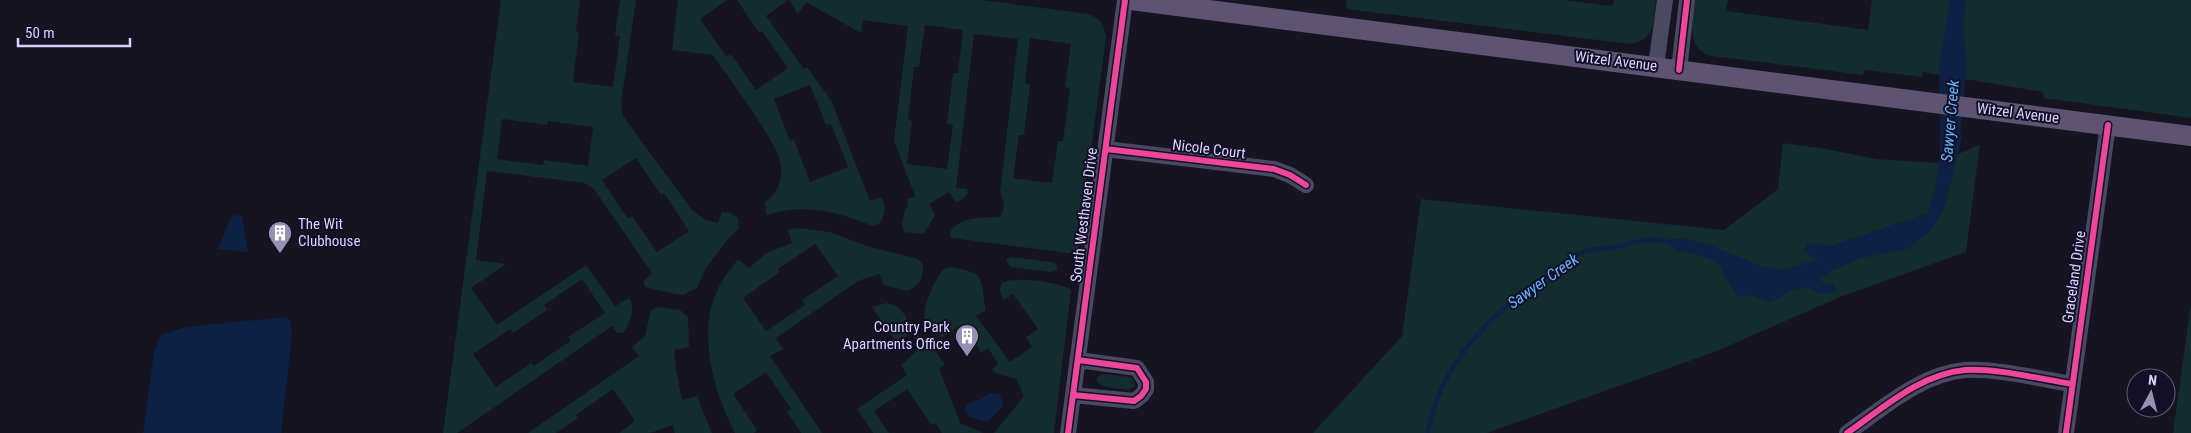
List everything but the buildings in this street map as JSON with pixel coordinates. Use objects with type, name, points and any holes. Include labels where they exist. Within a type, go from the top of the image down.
[{"type":"main road","name":"Witzel Avenue","points":[[1131,0],[2191,136]]},
{"type":"street","name":"South Westhaven Drive","points":[[1068,433],[1125,0]]},
{"type":"street","points":[[1656,66],[1664,0]]},
{"type":"street","points":[[1679,70],[1687,0]]},
{"type":"street","name":"Graceland Drive","points":[[2066,433],[2108,125]]},
{"type":"street","name":"Nicole Court","points":[[1106,149],[1274,169],[1306,184]]},
{"type":"street","points":[[1073,395],[1131,401],[1141,396],[1146,389],[1146,382],[1137,368],[1078,360]]},
{"type":"street","points":[[1846,433],[1918,385],[1942,375],[1964,370],[1987,371],[2072,384]]},
{"type":"green space","points":[[501,0],[580,0],[576,31],[579,32],[573,82],[613,87],[620,36],[615,35],[620,0],[636,0],[621,103],[623,116],[692,210],[706,220],[718,223],[722,212],[731,213],[738,218],[739,228],[727,240],[706,268],[697,288],[683,295],[652,289],[646,287],[643,282],[652,273],[594,189],[584,183],[487,171],[476,260],[506,264],[471,288],[497,325],[586,265],[615,306],[629,298],[632,311],[628,325],[623,333],[617,333],[612,326],[457,433],[443,433]],"holes":[[[502,119],[547,125],[548,121],[593,127],[588,166],[544,160],[543,165],[497,159]],[[636,158],[661,195],[664,193],[689,231],[657,252],[632,216],[628,219],[602,180]],[[582,279],[605,313],[568,337],[570,341],[534,366],[531,363],[496,387],[473,354],[510,329],[513,333],[547,310],[544,305]]]},
{"type":"green space","points":[[678,0],[727,0],[700,19],[727,57],[731,54],[756,90],[788,68],[762,31],[759,33],[737,0],[788,0],[766,16],[804,69],[807,67],[831,100],[870,201],[881,197],[883,200],[883,218],[879,224],[873,226],[846,216],[808,209],[781,211],[766,215],[765,202],[778,187],[781,177],[781,166],[763,127],[713,55],[672,50]],"holes":[[[810,85],[826,125],[831,124],[848,167],[810,182],[794,140],[790,141],[774,99]]]},
{"type":"green space","points":[[789,0],[982,0],[1088,14],[1098,20],[1103,26],[1106,37],[1076,252],[1068,253],[952,238],[950,236],[951,230],[961,222],[999,217],[1003,211],[1000,192],[1018,39],[974,34],[956,188],[967,189],[968,193],[963,199],[956,202],[949,192],[929,204],[935,215],[924,234],[904,232],[902,224],[905,209],[908,206],[907,199],[915,196],[894,141],[908,26],[863,20],[861,33],[806,2],[798,14]],"holes":[[[925,25],[963,30],[958,73],[953,73],[947,124],[953,125],[947,169],[907,164],[912,121],[908,120],[914,67],[919,67]],[[1030,38],[1071,44],[1065,87],[1070,88],[1063,141],[1058,141],[1052,183],[1013,178],[1019,135],[1024,135],[1030,84],[1025,83]]]},
{"type":"green space","points":[[1346,0],[1563,0],[1612,6],[1614,0],[1656,0],[1652,28],[1649,34],[1638,42],[1630,44],[1347,9]]},
{"type":"green space","points":[[1695,0],[1728,0],[1726,11],[1868,30],[1872,0],[2191,0],[2191,118],[2044,98],[2043,92],[1923,72],[1922,77],[1864,70],[1863,75],[1712,56],[1703,52],[1694,41],[1692,25]]},
{"type":"green space","points":[[1783,143],[1876,159],[1939,163],[1980,144],[1966,252],[1840,297],[1717,351],[1487,433],[1313,433],[1402,336],[1421,199],[1724,230],[1778,189]]},
{"type":"green space","points":[[797,228],[830,232],[867,246],[918,259],[923,265],[923,274],[918,284],[907,291],[884,285],[879,274],[858,281],[776,338],[783,349],[770,356],[822,433],[801,433],[787,412],[791,409],[766,372],[733,394],[757,430],[754,433],[735,433],[721,400],[711,363],[708,326],[711,308],[719,287],[738,259],[749,268],[766,253],[792,243],[788,230]],"holes":[[[815,244],[838,276],[802,300],[805,305],[766,331],[743,298],[780,272],[778,269]]]},
{"type":"green space","points":[[1012,257],[1052,262],[1057,265],[1057,270],[1051,272],[1010,267],[1006,261]]},
{"type":"green space","points":[[951,267],[970,271],[979,277],[985,310],[976,316],[1010,362],[1032,347],[1026,337],[1038,329],[1013,294],[1003,300],[1000,291],[1001,284],[1014,280],[1036,281],[1057,284],[1071,290],[1054,433],[994,433],[1024,396],[1016,379],[995,373],[992,369],[998,364],[988,348],[981,353],[975,343],[971,345],[958,327],[941,338],[936,331],[926,327],[926,305],[931,291],[943,269]]},
{"type":"green space","points":[[887,303],[898,307],[907,320],[908,331],[906,337],[898,344],[872,307]]},
{"type":"green space","points":[[2191,303],[2191,433],[2173,433]]},
{"type":"green space","points":[[658,307],[680,310],[688,317],[689,347],[674,350],[682,400],[697,396],[712,433],[675,433],[673,425],[650,433],[619,433],[635,421],[613,389],[576,415],[578,418],[556,433],[528,433],[639,356],[632,347],[645,336],[651,310]]},
{"type":"green space","points":[[927,342],[931,344],[945,365],[939,368],[960,423],[983,433],[942,433],[935,423],[931,425],[907,389],[874,411],[889,433],[873,433],[857,409],[907,375],[901,365]]},
{"type":"green space","points":[[1104,374],[1130,377],[1133,379],[1135,386],[1129,390],[1102,386],[1097,381],[1098,376]]},
{"type":"water","points":[[1950,0],[1966,0],[1963,23],[1967,69],[1960,132],[1962,136],[1947,198],[1942,212],[1931,231],[1907,249],[1861,258],[1832,271],[1820,279],[1825,285],[1833,284],[1837,292],[1821,294],[1808,287],[1794,289],[1769,303],[1751,295],[1737,296],[1717,262],[1695,254],[1678,251],[1664,241],[1681,238],[1710,245],[1761,266],[1783,270],[1818,259],[1804,252],[1808,243],[1830,246],[1928,213],[1935,188],[1940,153],[1939,68]]},
{"type":"water","points":[[232,215],[242,216],[248,252],[218,249]]},
{"type":"water","points":[[285,317],[290,320],[292,334],[281,433],[143,433],[154,353],[160,335],[186,327]]},
{"type":"water","points":[[989,393],[999,394],[1003,402],[1002,407],[988,422],[969,417],[965,411],[966,405],[980,400]]},
{"type":"waterway","name":"Sawyer Creek","points":[[1428,433],[1434,407],[1444,383],[1457,361],[1491,320],[1511,302],[1582,252],[1642,241],[1669,242]]},
{"type":"cycle path","points":[[1068,433],[1125,0]]},
{"type":"cycle path","points":[[1679,70],[1687,0]]},
{"type":"cycle path","points":[[2066,433],[2108,125]]},
{"type":"cycle path","points":[[1106,149],[1274,169],[1290,175],[1306,185]]},
{"type":"cycle path","points":[[1073,395],[1134,401],[1146,389],[1146,382],[1137,368],[1078,360]]},
{"type":"cycle path","points":[[1847,433],[1917,385],[1948,373],[1965,370],[1990,371],[2072,384]]},
{"type":"place","name":"The Wit Clubhouse","points":[[280,254]]},
{"type":"place","name":"Country Park Apartments Office","points":[[967,357]]}]
